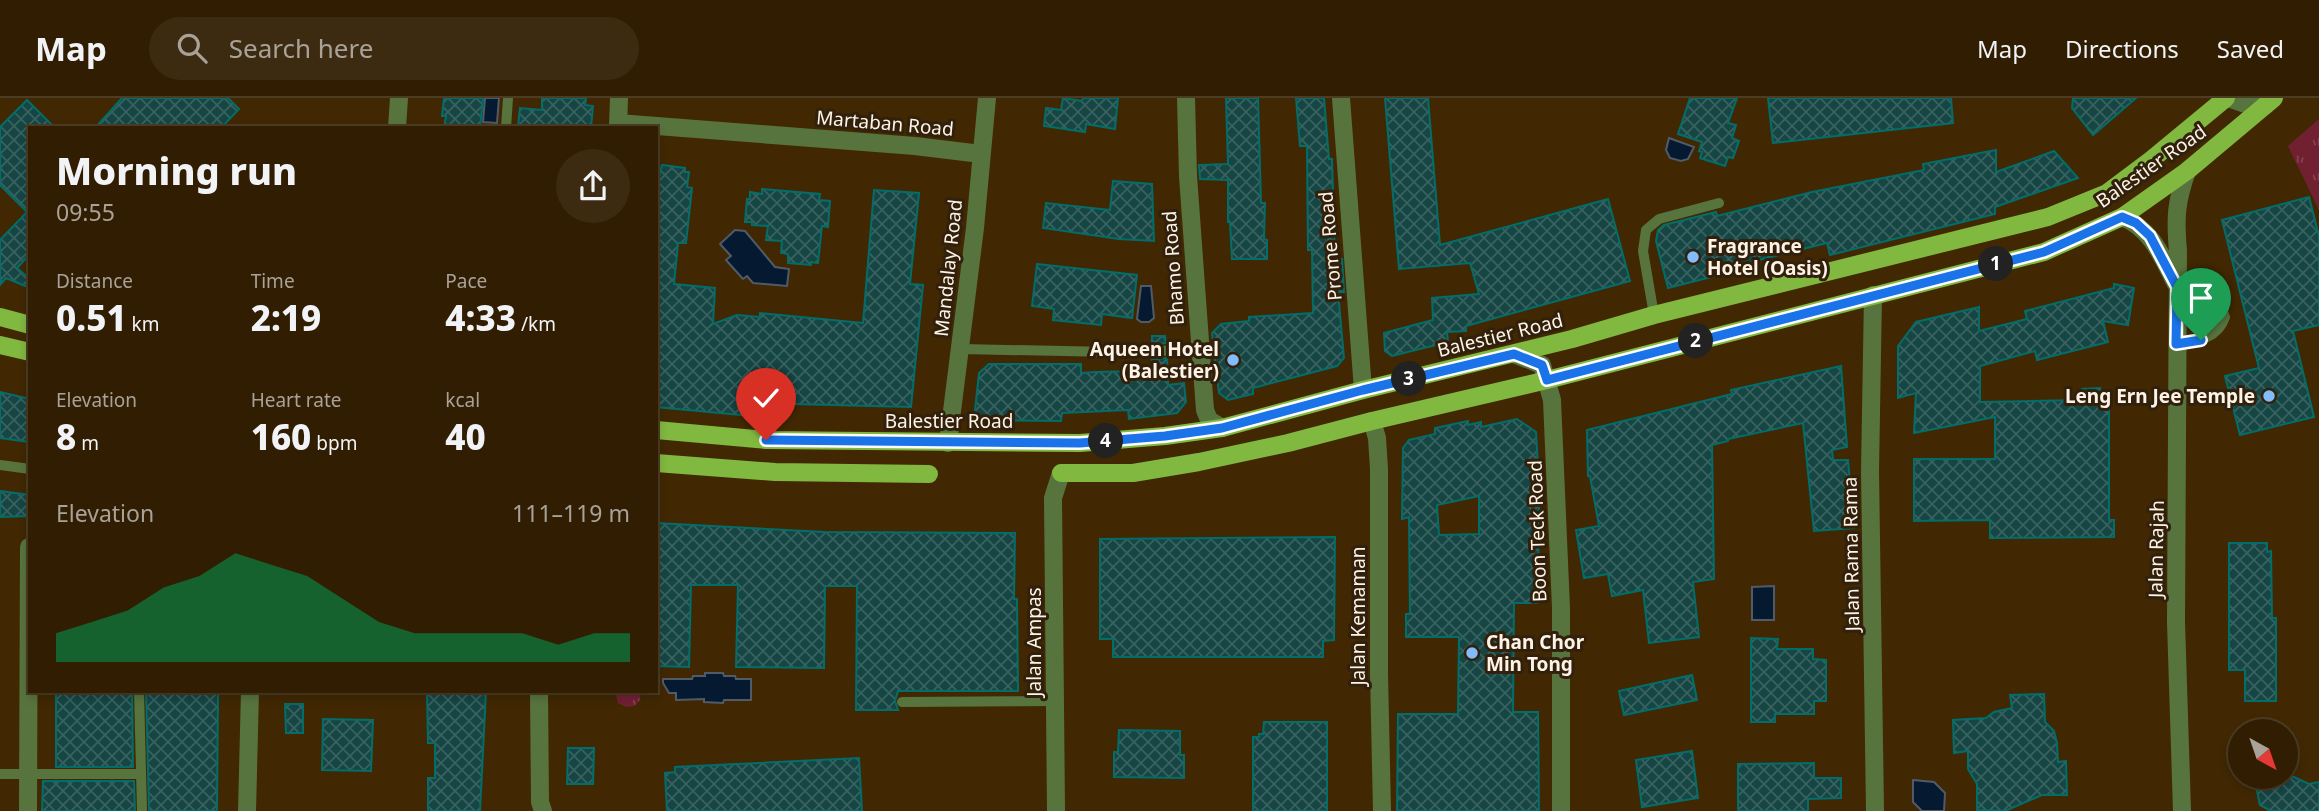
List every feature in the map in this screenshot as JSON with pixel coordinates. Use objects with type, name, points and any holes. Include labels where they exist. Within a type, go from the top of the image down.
[{"type":"main road","name":"Balestier Road","points":[[658,430],[766,440],[1080,443],[1222,428],[1363,390],[1514,354],[1654,314],[2048,216],[2107,193],[2227,98]]},
{"type":"main road","name":"Balestier Road","points":[[1061,473],[1133,473],[1288,443],[1547,380],[2044,252],[2122,217],[2187,171],[2270,101]]},
{"type":"main road","points":[[0,317],[28,324]]},
{"type":"main road","points":[[0,345],[28,352]]},
{"type":"main road","points":[[658,463],[775,472],[929,474]]},
{"type":"street","points":[[397,126],[399,98]]},
{"type":"street","name":"Martaban Road","points":[[618,125],[619,98]]},
{"type":"street","name":"Mandalay Road","points":[[948,443],[961,349],[987,98]]},
{"type":"street","name":"Bhamo Road","points":[[1186,98],[1188,176],[1205,410],[1209,421],[1222,428]]},
{"type":"street","name":"Prome Road","points":[[1341,98],[1363,390]]},
{"type":"street","points":[[2227,98],[2251,106],[2270,101]]},
{"type":"street","name":"Martaban Road","points":[[658,128],[915,146],[981,154]]},
{"type":"street","name":"Jalan Rajah","points":[[2182,811],[2176,622],[2175,221],[2178,197],[2187,171]]},
{"type":"street","name":"Jalan Rajah","points":[[2122,217],[2136,223],[2150,236],[2177,287]]},
{"type":"street","name":"Jalan Rama Rama","points":[[1873,295],[1871,471],[1875,811]]},
{"type":"street","points":[[1514,354],[1542,365],[1547,380]]},
{"type":"street","name":"Boon Teck Road","points":[[1547,380],[1552,400],[1561,608],[1561,811]]},
{"type":"street","name":"Jalan Kemaman","points":[[1373,421],[1379,469],[1382,811]]},
{"type":"street","name":"Jalan Ampas","points":[[1056,811],[1054,498],[1061,473]]},
{"type":"street","points":[[28,693],[28,811]]},
{"type":"street","points":[[247,811],[250,693]]},
{"type":"street","points":[[539,693],[540,802],[543,811]]},
{"type":"street","points":[[549,811],[551,693]]},
{"type":"lane","points":[[506,126],[508,98]]},
{"type":"lane","points":[[1654,314],[1643,251],[1646,230],[1659,219],[1719,203]]},
{"type":"lane","points":[[2176,344],[2201,340],[2214,334],[2222,326],[2225,317],[2215,292],[2202,283],[2177,287]]},
{"type":"lane","points":[[961,349],[1111,352],[1200,349]]},
{"type":"lane","points":[[0,465],[28,470]]},
{"type":"lane","points":[[139,693],[142,811]]},
{"type":"lane","points":[[902,702],[1055,701]]},
{"type":"lane","points":[[0,774],[141,774]]},
{"type":"green space","points":[[2319,119],[2319,210],[2288,146]]},
{"type":"green space","points":[[616,693],[641,693],[640,700],[634,706],[626,707],[618,703]]},
{"type":"water","points":[[485,98],[499,98],[497,123],[483,122]]},
{"type":"water","points":[[1669,138],[1694,147],[1688,159],[1681,161],[1670,158],[1666,150]]},
{"type":"water","points":[[735,230],[745,231],[775,267],[789,269],[787,286],[753,283],[747,276],[743,279],[726,260],[731,256],[720,244]]},
{"type":"water","points":[[1141,286],[1151,286],[1154,318],[1149,322],[1137,319]]},
{"type":"water","points":[[1774,586],[1774,620],[1752,620],[1752,587]]},
{"type":"water","points":[[705,673],[723,673],[724,676],[735,676],[736,679],[751,679],[751,700],[724,700],[723,703],[704,702],[704,699],[676,700],[676,693],[669,693],[663,683],[663,679],[692,679],[693,676],[705,676]]},
{"type":"water","points":[[1913,780],[1934,782],[1945,793],[1944,811],[1922,811],[1913,802]]},
{"type":"building","points":[[122,98],[228,98],[239,109],[223,126],[97,126]]},
{"type":"building","points":[[444,98],[483,98],[480,126],[444,126],[446,116],[442,116]]},
{"type":"building","points":[[542,98],[586,98],[585,105],[593,106],[591,126],[518,126],[520,108],[542,110]]},
{"type":"building","points":[[1063,98],[1082,101],[1083,98],[1118,98],[1115,129],[1086,124],[1085,132],[1044,126],[1046,108],[1061,110]]},
{"type":"building","points":[[1226,98],[1258,98],[1261,203],[1265,203],[1264,239],[1267,240],[1267,259],[1232,259],[1228,222],[1228,180],[1200,179],[1199,165],[1228,164]]},
{"type":"building","points":[[1296,98],[1324,98],[1329,159],[1332,159],[1335,260],[1342,259],[1344,292],[1338,292],[1344,358],[1337,366],[1253,388],[1253,394],[1228,400],[1219,393],[1212,333],[1221,324],[1249,321],[1249,317],[1313,313],[1312,250],[1308,250],[1307,146],[1300,146]]},
{"type":"building","points":[[1385,98],[1428,98],[1440,245],[1608,199],[1630,281],[1466,326],[1466,331],[1447,332],[1448,342],[1392,356],[1385,351],[1384,333],[1433,320],[1432,298],[1479,294],[1470,263],[1399,269]]},
{"type":"building","points":[[1690,98],[1737,98],[1728,123],[1736,125],[1732,138],[1739,141],[1733,158],[1728,157],[1725,166],[1700,158],[1702,142],[1678,134]]},
{"type":"building","points":[[1768,98],[1951,98],[1953,123],[1773,143]]},
{"type":"building","points":[[2073,98],[2136,98],[2093,135],[2072,108]]},
{"type":"building","points":[[27,100],[53,126],[28,126],[28,256],[17,268],[28,277],[28,287],[6,278],[0,285],[0,240],[27,212],[0,185],[0,127]]},
{"type":"building","points":[[1996,150],[1996,172],[2054,151],[2078,178],[1995,207],[1995,214],[1830,255],[1827,243],[1730,267],[1731,272],[1668,288],[1656,241],[1658,230],[1664,225],[1716,212],[1717,216],[1812,192],[1924,170],[1923,164]]},
{"type":"building","points":[[662,165],[685,168],[685,172],[689,172],[687,187],[692,188],[686,243],[678,243],[674,284],[715,288],[713,324],[737,315],[760,317],[760,313],[863,323],[874,190],[919,193],[910,284],[923,285],[911,407],[752,403],[751,416],[658,407],[658,179]]},
{"type":"building","points":[[1113,181],[1152,184],[1154,241],[1043,228],[1046,203],[1110,210]]},
{"type":"building","points":[[762,189],[820,194],[819,200],[830,201],[828,227],[822,226],[818,263],[788,263],[788,254],[781,253],[782,241],[766,240],[768,226],[745,222],[750,192],[762,194]]},
{"type":"building","points":[[2309,197],[2319,236],[2319,325],[2293,331],[2314,417],[2240,435],[2225,376],[2259,368],[2222,220]]},
{"type":"building","points":[[1037,264],[1137,275],[1132,318],[1102,314],[1101,325],[1053,320],[1054,309],[1032,306]]},
{"type":"building","points":[[2114,284],[2134,288],[2128,325],[2103,321],[2108,342],[2037,360],[2035,351],[1980,366],[1980,402],[2082,400],[2082,389],[2100,388],[2100,400],[2109,400],[2109,520],[2114,520],[2114,537],[1990,538],[1990,520],[1914,521],[1914,459],[1995,459],[1995,417],[1914,433],[1916,393],[1898,398],[1898,346],[1916,322],[1979,307],[1979,331],[2027,319],[2025,311],[2114,288]]},
{"type":"building","points":[[1152,336],[1165,336],[1166,343],[1152,344]]},
{"type":"building","points":[[1167,358],[1168,385],[1184,383],[1186,402],[1177,413],[1129,419],[1128,410],[1062,413],[1061,421],[983,420],[975,410],[979,373],[989,364],[1081,364],[1081,373],[1138,371],[1138,366],[1152,367],[1152,359]]},
{"type":"building","points":[[1841,366],[1847,447],[1832,450],[1833,460],[1848,460],[1854,528],[1814,531],[1803,423],[1712,445],[1714,579],[1693,582],[1699,637],[1649,643],[1643,590],[1612,596],[1608,574],[1584,578],[1576,530],[1599,526],[1588,476],[1587,430],[1732,394],[1731,390]]},
{"type":"building","points":[[0,392],[28,399],[28,442],[0,438]]},
{"type":"building","points":[[1517,419],[1536,432],[1539,483],[1538,603],[1514,603],[1513,712],[1538,712],[1539,811],[1397,811],[1398,714],[1458,714],[1459,637],[1406,637],[1406,614],[1410,614],[1409,517],[1402,519],[1403,448],[1409,440],[1435,434],[1435,428],[1468,421],[1468,425],[1481,422],[1481,427]],"holes":[[[1479,496],[1479,534],[1439,535],[1437,505]]]},
{"type":"building","points":[[0,491],[28,495],[28,516],[0,517]]},
{"type":"building","points":[[658,523],[825,532],[1015,533],[1014,599],[1017,599],[1018,691],[898,691],[895,701],[898,710],[856,710],[857,586],[825,586],[824,668],[736,667],[738,585],[691,585],[689,667],[658,666]]},
{"type":"building","points":[[1335,537],[1334,640],[1323,641],[1323,657],[1113,657],[1113,639],[1100,639],[1100,539]]},
{"type":"building","points":[[2229,543],[2267,543],[2267,552],[2271,551],[2272,618],[2276,618],[2276,701],[2245,701],[2245,670],[2229,670]]},
{"type":"building","points":[[1751,638],[1778,639],[1777,649],[1813,649],[1813,659],[1826,660],[1826,701],[1814,701],[1814,714],[1775,714],[1775,722],[1751,722]]},
{"type":"building","points":[[1692,675],[1697,700],[1624,715],[1619,691]]},
{"type":"building","points":[[56,693],[132,693],[133,767],[56,767]]},
{"type":"building","points":[[146,693],[218,693],[217,811],[149,811]]},
{"type":"building","points":[[427,693],[486,693],[480,811],[428,811],[428,778],[435,778],[435,743],[428,743]]},
{"type":"building","points":[[2044,694],[2045,722],[2054,731],[2058,762],[2066,761],[2067,795],[2042,795],[2005,811],[1977,810],[1977,784],[1968,769],[1968,751],[1954,753],[1953,720],[1986,718],[1994,712],[2012,708],[2010,695]]},
{"type":"building","points":[[285,704],[303,704],[303,733],[286,733]]},
{"type":"building","points":[[323,719],[373,720],[371,771],[322,770]]},
{"type":"building","points":[[1264,722],[1327,722],[1327,811],[1253,811],[1253,737],[1263,734]]},
{"type":"building","points":[[1119,730],[1180,731],[1184,778],[1114,777],[1114,752],[1118,752]]},
{"type":"building","points":[[568,748],[594,748],[593,784],[567,784]]},
{"type":"building","points":[[1692,751],[1698,798],[1642,807],[1636,760]]},
{"type":"building","points":[[859,758],[862,811],[667,811],[665,773],[675,772],[675,767]]},
{"type":"building","points":[[1814,763],[1814,778],[1841,778],[1841,798],[1808,799],[1808,811],[1738,811],[1738,764]]},
{"type":"building","points":[[2298,779],[2309,784],[2319,782],[2319,811],[2271,811],[2260,805],[2257,789],[2298,789]]},
{"type":"building","points":[[43,781],[134,781],[135,811],[42,811]]},
{"type":"place","name":"Fragrance Hotel (Oasis)","points":[[1693,257]]},
{"type":"place","name":"Aqueen Hotel (Balestier)","points":[[1233,360]]},
{"type":"place","name":"Leng Ern Jee Temple","points":[[2269,396]]},
{"type":"place","name":"Chan Chor Min Tong","points":[[1472,653]]},
{"type":"route","points":[[766,440],[1080,443],[1165,436],[1222,428],[1363,390],[1514,354],[1542,365],[1547,380],[2044,252],[2122,217],[2136,223],[2150,236],[2177,287],[2176,344],[2201,340]]}]
